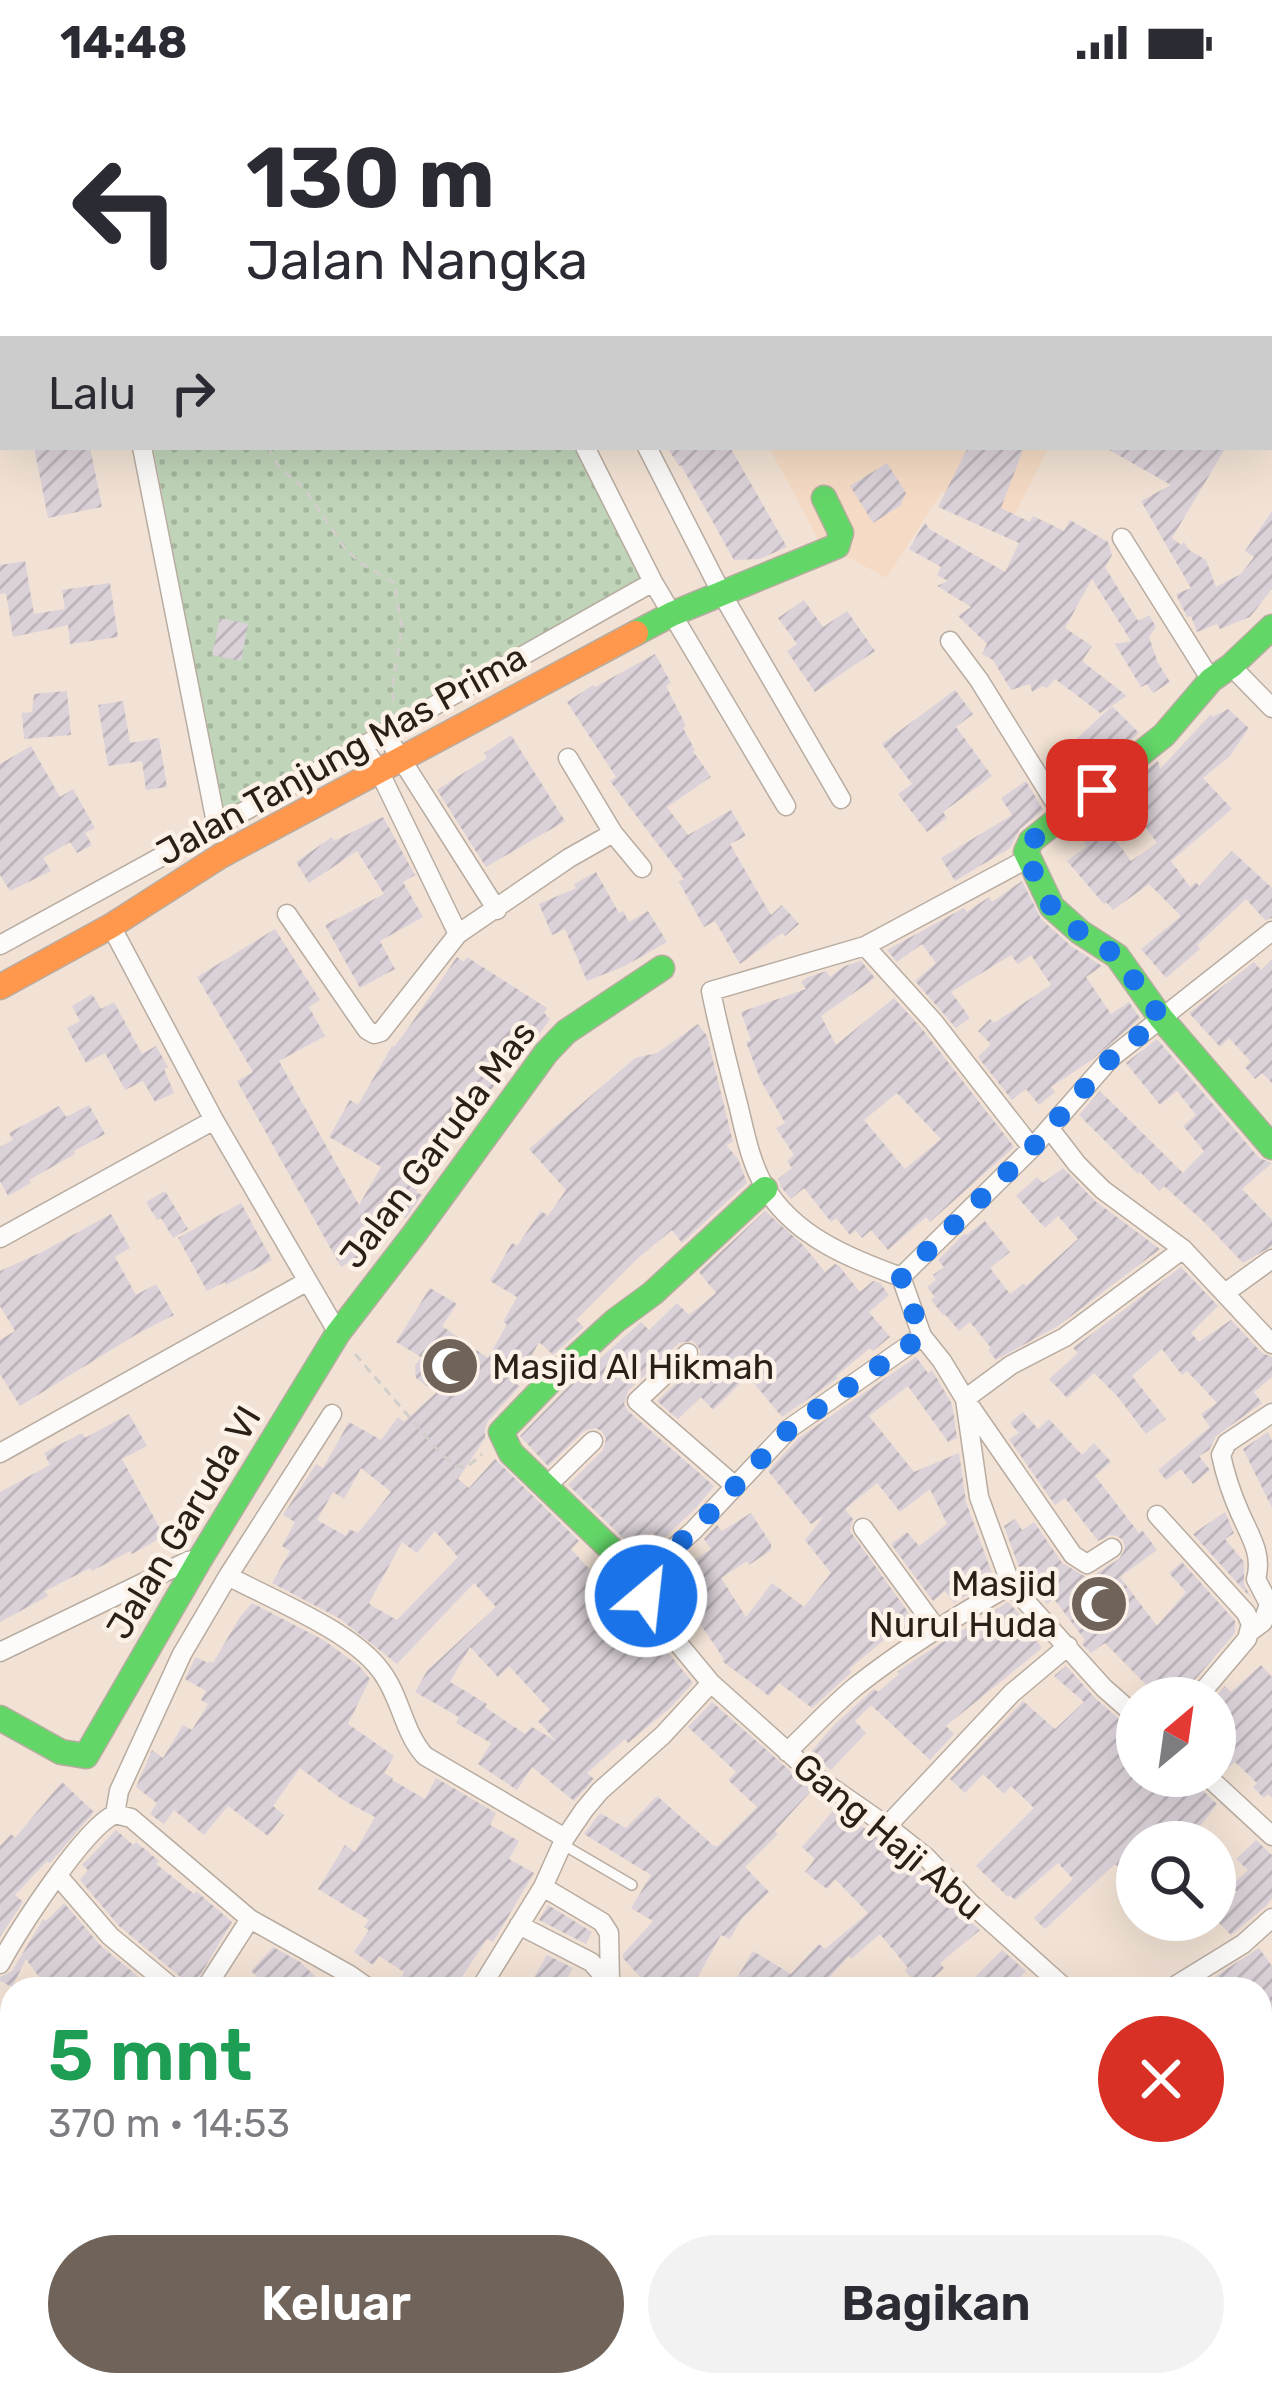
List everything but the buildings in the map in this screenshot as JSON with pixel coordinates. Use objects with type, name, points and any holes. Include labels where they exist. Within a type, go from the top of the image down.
[{"type":"street","points":[[143,450],[222,856]]},
{"type":"street","points":[[586,450],[652,582],[787,806]]},
{"type":"street","points":[[649,450],[722,594],[841,800]]},
{"type":"street","name":"Jalan Tanjung Mas Prima","points":[[0,987],[111,926],[222,856],[672,614],[837,546],[841,533],[824,498]]},
{"type":"street","points":[[1122,538],[1221,673],[1272,708]]},
{"type":"street","name":"Jalan Tanjung Mas Prima","points":[[0,944],[652,582]]},
{"type":"street","points":[[1272,628],[1221,673],[1164,735],[1031,841],[1026,851],[1052,908],[1117,956],[1161,1018],[1272,1147]]},
{"type":"street","points":[[950,641],[1064,817]]},
{"type":"street","points":[[393,727],[391,766],[458,934]]},
{"type":"street","points":[[362,746],[391,766],[497,910]]},
{"type":"street","points":[[568,758],[614,833],[642,868]]},
{"type":"street","points":[[287,914],[374,1034],[458,934],[614,833]]},
{"type":"street","points":[[901,1277],[848,1258],[815,1237],[765,1189],[748,1142],[710,992],[865,946],[1027,859]]},
{"type":"street","points":[[111,926],[214,1120],[338,1333]]},
{"type":"street","points":[[901,1277],[1032,1148],[1111,1058],[1272,931]]},
{"type":"street","points":[[865,946],[933,1022],[1032,1148]]},
{"type":"street","name":"Jalan Garuda Mas","points":[[338,1333],[546,1053],[566,1032],[662,968]]},
{"type":"street","points":[[0,1238],[214,1120]]},
{"type":"street","points":[[1050,1129],[1103,1190],[1183,1249],[1272,1344]]},
{"type":"street","points":[[765,1189],[653,1293],[615,1321],[502,1429],[511,1453],[640,1578],[694,1530],[790,1428],[922,1336]]},
{"type":"street","points":[[965,1399],[1011,1365],[1065,1337],[1183,1249]]},
{"type":"street","points":[[1225,1293],[1272,1259]]},
{"type":"street","points":[[901,1277],[922,1336],[1073,1555],[1087,1564],[1112,1548]]},
{"type":"street","points":[[0,1453],[306,1282]]},
{"type":"street","name":"Jalan Garuda VI","points":[[0,1718],[61,1752],[80,1757],[92,1750],[200,1559],[338,1333]]},
{"type":"street","points":[[688,1353],[637,1401],[735,1486]]},
{"type":"street","points":[[965,1399],[979,1497],[1011,1585],[1116,1699]]},
{"type":"street","points":[[1215,1677],[1263,1622],[1269,1604],[1256,1579],[1256,1546],[1221,1455],[1228,1444],[1272,1413]]},
{"type":"street","points":[[0,1964],[58,1876],[95,1828],[115,1814],[119,1791],[171,1677],[228,1576],[332,1414]]},
{"type":"street","points":[[547,1486],[593,1442]]},
{"type":"street","points":[[1156,1515],[1246,1613],[1251,1631]]},
{"type":"street","points":[[863,1528],[936,1628]]},
{"type":"street","points":[[0,1652],[200,1559]]},
{"type":"street","points":[[228,1576],[364,1653],[391,1687],[424,1756],[564,1841]]},
{"type":"street","name":"Gang Haji Abu","points":[[640,1578],[653,1612],[711,1683],[845,1798],[926,1857],[1053,1977]]},
{"type":"street","points":[[788,1751],[852,1690],[936,1628],[1011,1585]]},
{"type":"street","points":[[887,1826],[1012,1693],[1068,1646]]},
{"type":"street","points":[[487,1977],[543,1886],[564,1841],[600,1791],[663,1735],[711,1683]]},
{"type":"street","points":[[1229,1797],[1272,1837]]},
{"type":"street","points":[[115,1814],[131,1818],[250,1919],[337,1977]]},
{"type":"street","points":[[58,1876],[110,1936],[160,1977]]},
{"type":"street","points":[[543,1886],[602,1922],[609,1933],[612,1977]]},
{"type":"street","points":[[1190,1977],[1233,1951],[1272,1918]]},
{"type":"street","points":[[213,1977],[250,1919]]},
{"type":"street","points":[[519,1925],[591,1962],[605,1977]]},
{"type":"lane","points":[[564,1841],[632,1885]]},
{"type":"path","points":[[270,450],[279,466],[305,489],[346,550],[394,583],[402,628],[392,690],[393,727]]},
{"type":"path","points":[[338,1333],[456,1466],[467,1467],[502,1438]]},
{"type":"shaded area","points":[[771,450],[1047,450],[1015,514],[941,493],[887,578],[820,543]]},
{"type":"green space","points":[[154,450],[576,450],[641,580],[223,814]]},
{"type":"traffic: fast","points":[[636,633],[837,546],[841,533],[824,498]]},
{"type":"traffic: fast","points":[[1272,627],[1211,680],[1164,735],[1031,841],[1026,852],[1052,907],[1117,956],[1161,1018],[1272,1147]]},
{"type":"traffic: fast","points":[[0,1718],[61,1752],[86,1756],[338,1333],[546,1053],[566,1032],[662,968]]},
{"type":"traffic: fast","points":[[641,1578],[511,1453],[501,1432],[555,1376],[765,1189]]},
{"type":"traffic: slow","points":[[0,987],[111,926],[222,855],[636,633]]},
{"type":"place","name":"Masjid Al Hikmah","points":[[450,1366]]},
{"type":"place","name":"Masjid Nurul Huda","points":[[1099,1604]]},
{"type":"route","points":[[646,1596],[640,1578],[694,1530],[790,1428],[922,1336],[901,1277],[1032,1148],[1111,1058],[1161,1018],[1117,956],[1052,908],[1027,859],[1031,841],[1097,790]]}]
